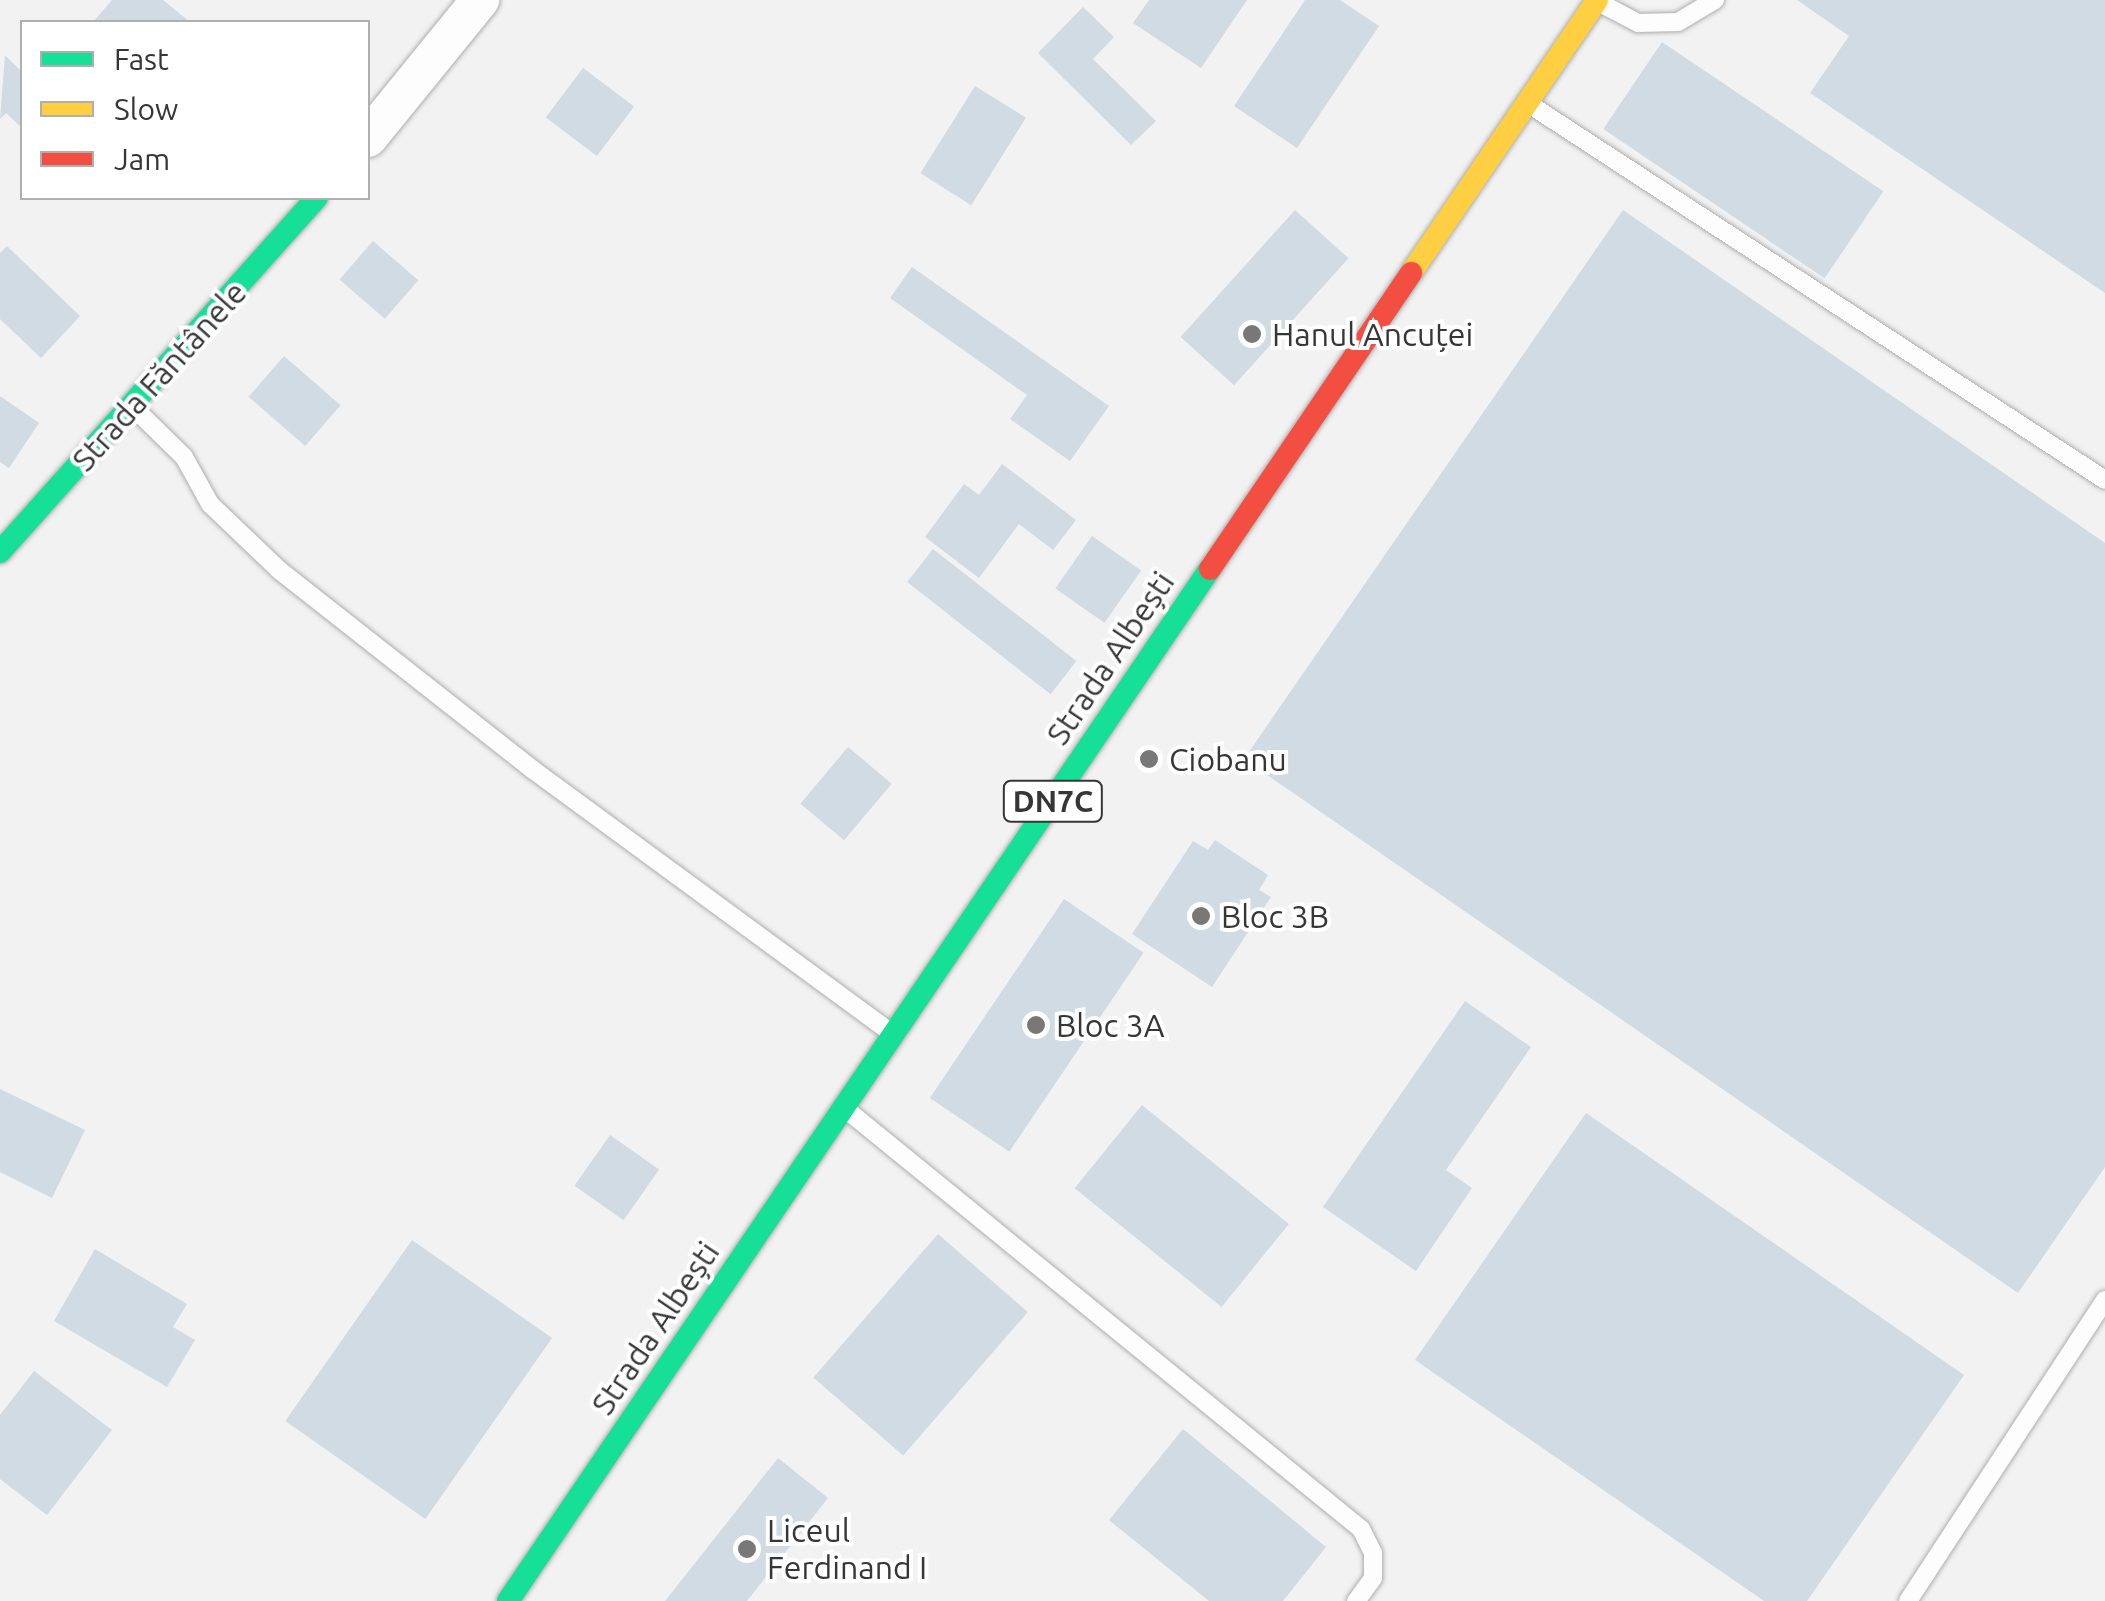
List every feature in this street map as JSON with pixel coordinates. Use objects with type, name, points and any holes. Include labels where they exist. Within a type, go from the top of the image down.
[{"type":"main road","name":"Strada Albești","points":[[508,1601],[1597,0]]},
{"type":"main road","name":"Strada Făntânele","points":[[0,552],[134,408],[314,200]]},
{"type":"street","points":[[370,136],[480,0]]},
{"type":"lane","points":[[1597,0],[1638,23],[1678,22],[1715,0]]},
{"type":"lane","points":[[1528,103],[2105,480]]},
{"type":"lane","points":[[134,408],[184,457],[210,504],[279,570],[532,769],[894,1034]]},
{"type":"lane","points":[[844,1108],[1361,1529],[1373,1553],[1373,1578],[1356,1601]]},
{"type":"lane","points":[[1908,1601],[2105,1300]]},
{"type":"building","points":[[112,0],[163,0],[188,20],[95,20]]},
{"type":"building","points":[[1149,0],[1247,0],[1201,68],[1133,23]]},
{"type":"building","points":[[1305,0],[1340,0],[1379,26],[1297,148],[1234,106]]},
{"type":"building","points":[[1797,0],[2105,0],[2105,293],[1810,93],[1849,36]]},
{"type":"building","points":[[1083,7],[1114,37],[1093,59],[1156,121],[1131,145],[1038,53]]},
{"type":"building","points":[[1662,42],[1883,191],[1825,278],[1603,129]]},
{"type":"building","points":[[5,55],[20,70],[20,126],[6,113],[0,119]]},
{"type":"building","points":[[583,68],[634,107],[597,156],[546,118]]},
{"type":"building","points":[[975,86],[1026,118],[971,205],[920,173]]},
{"type":"building","points":[[1295,210],[1349,258],[1234,385],[1181,337]]},
{"type":"building","points":[[1623,210],[2105,543],[2105,1167],[2018,1293],[1244,759]]},
{"type":"building","points":[[373,241],[418,280],[385,319],[340,279]]},
{"type":"building","points":[[7,246],[80,316],[41,358],[0,319],[0,253]]},
{"type":"building","points":[[912,267],[1109,406],[1070,461],[1010,419],[1027,395],[890,298]]},
{"type":"building","points":[[284,356],[341,405],[305,446],[249,397]]},
{"type":"building","points":[[0,396],[39,423],[9,468],[0,462]]},
{"type":"building","points":[[1002,464],[1076,520],[1053,550],[1019,524],[979,578],[925,537],[964,484],[979,495]]},
{"type":"building","points":[[1092,536],[1141,570],[1104,623],[1055,588]]},
{"type":"building","points":[[933,549],[1076,661],[1051,694],[907,582]]},
{"type":"building","points":[[848,747],[892,784],[844,840],[800,804]]},
{"type":"building","name":"Bloc 3B","points":[[1215,840],[1268,875],[1259,890],[1271,897],[1212,987],[1132,934],[1193,841],[1208,850]]},
{"type":"building","name":"Bloc 3A","points":[[1064,899],[1144,953],[1009,1152],[930,1098]]},
{"type":"building","points":[[1465,1001],[1531,1047],[1446,1170],[1472,1188],[1416,1271],[1323,1207]]},
{"type":"building","points":[[0,1089],[85,1130],[52,1198],[0,1172]]},
{"type":"building","points":[[1142,1105],[1289,1224],[1222,1307],[1075,1188]]},
{"type":"building","points":[[1586,1113],[1964,1375],[1807,1601],[1764,1601],[1415,1360]]},
{"type":"building","points":[[610,1135],[659,1169],[624,1220],[574,1186]]},
{"type":"building","points":[[938,1234],[1028,1312],[903,1455],[813,1377]]},
{"type":"building","points":[[412,1240],[552,1338],[425,1519],[285,1421]]},
{"type":"building","points":[[95,1249],[187,1304],[173,1327],[195,1340],[167,1387],[54,1321]]},
{"type":"building","points":[[34,1371],[112,1430],[47,1515],[0,1479],[0,1415]]},
{"type":"building","points":[[1183,1429],[1326,1547],[1283,1601],[1209,1601],[1109,1520]]},
{"type":"building","name":"Liceul Ferdinand I","points":[[778,1458],[828,1498],[747,1601],[665,1601]]},
{"type":"traffic: fast","points":[[0,552],[314,200]]},
{"type":"traffic: fast","points":[[508,1601],[1210,569]]},
{"type":"traffic: slow","points":[[1411,273],[1597,0]]},
{"type":"traffic: jam","points":[[1210,569],[1411,273]]},
{"type":"place","name":"Hanul Ancuței","points":[[1252,334]]},
{"type":"place","name":"Ciobanu","points":[[1149,759]]},
{"type":"place","name":"Bloc 3B","points":[[1201,916]]},
{"type":"place","name":"Bloc 3A","points":[[1036,1025]]},
{"type":"place","name":"Liceul Ferdinand I","points":[[747,1549]]}]
